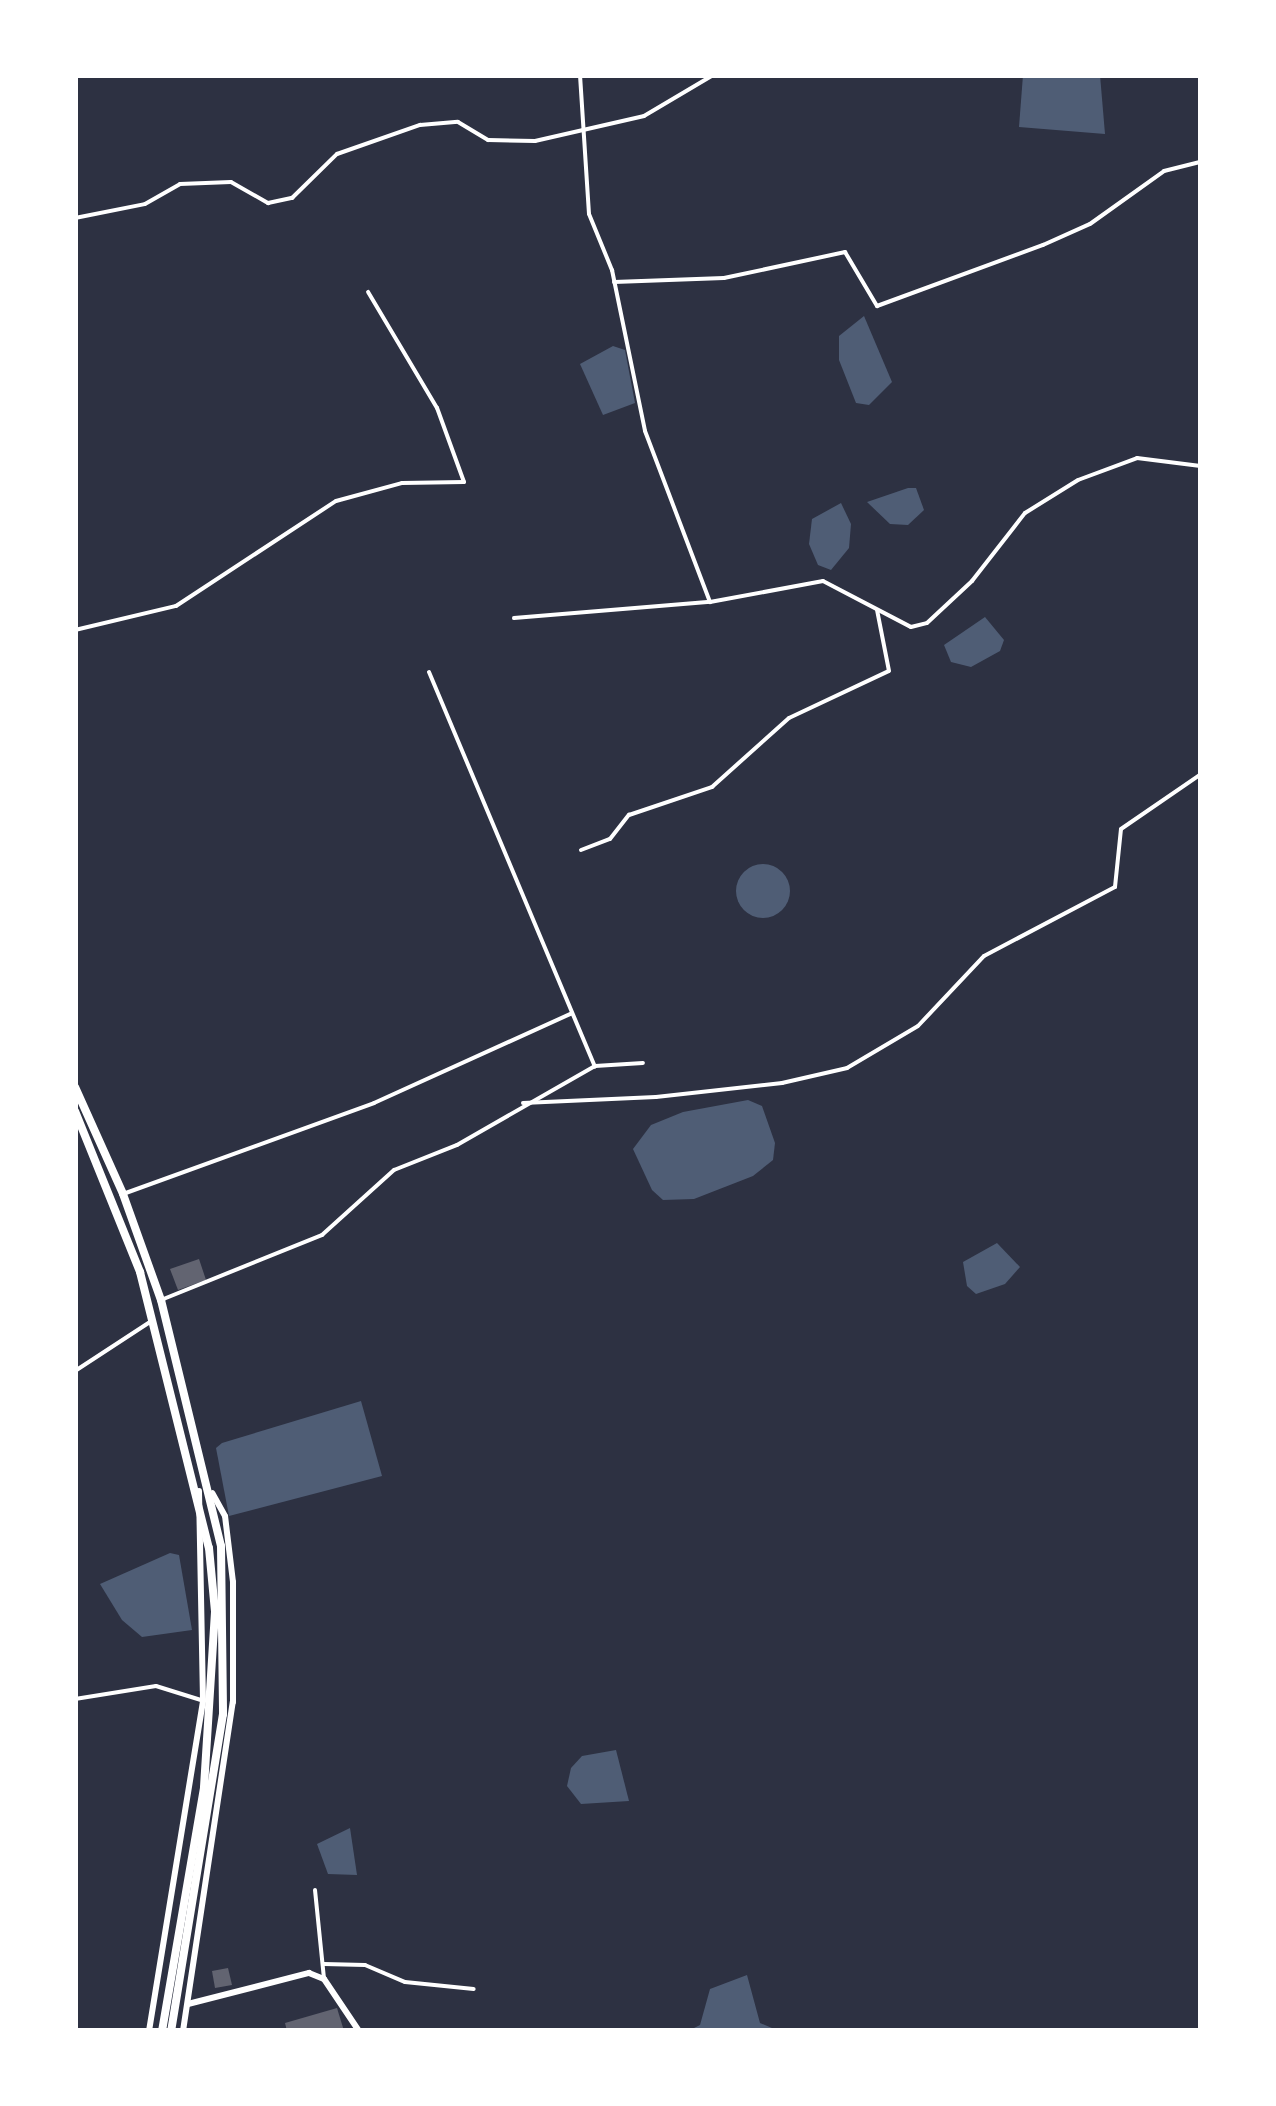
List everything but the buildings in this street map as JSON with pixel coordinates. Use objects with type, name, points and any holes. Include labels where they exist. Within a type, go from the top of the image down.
[{"type":"highway","points":[[75,1087],[124,1194],[161,1300],[212,1493],[226,1614],[223,1714],[171,2031]]},
{"type":"highway","points":[[75,1111],[154,1319],[199,1492],[214,1612],[212,1702],[204,1788],[162,2031]]},
{"type":"main road","points":[[149,2031],[203,1700],[199,1492]]},
{"type":"main road","points":[[182,2031],[233,1702],[233,1582],[226,1516],[212,1493]]},
{"type":"main road","points":[[188,2004],[278,1977],[309,1973],[324,1979],[359,2031]]},
{"type":"street","points":[[580,75],[587,128],[589,214],[614,282],[645,431],[710,602]]},
{"type":"street","points":[[75,218],[145,204],[180,184],[231,182],[268,203],[292,198],[337,154],[432,122],[458,122],[502,142],[587,128],[644,116],[714,75]]},
{"type":"street","points":[[614,282],[724,278],[845,252],[877,306],[1043,245],[1090,224],[1164,171],[1201,162]]},
{"type":"street","points":[[75,630],[176,606],[336,501],[402,483],[464,482],[437,408],[368,292]]},
{"type":"street","points":[[514,618],[710,602],[822,581],[912,627],[927,623],[972,581],[1025,513],[1106,466],[1137,458],[1201,466]]},
{"type":"street","points":[[581,850],[610,839],[629,815],[712,786],[789,718],[888,672],[877,610]]},
{"type":"street","points":[[429,672],[595,1066]]},
{"type":"street","points":[[524,1102],[782,1083],[823,1077],[870,1056],[918,1026],[984,956],[1115,887],[1121,828],[1201,774]]},
{"type":"street","points":[[124,1194],[374,1103],[572,1013]]},
{"type":"street","points":[[161,1300],[322,1235],[394,1170],[457,1145],[524,1102],[595,1066],[643,1063]]},
{"type":"street","points":[[75,1371],[154,1319]]},
{"type":"street","points":[[75,1699],[156,1686],[203,1700]]},
{"type":"street","points":[[315,1890],[324,1979]]},
{"type":"street","points":[[324,1964],[366,1964],[405,1982],[474,1989]]},
{"type":"water","points":[[1023,75],[1100,75],[1105,134],[1019,127]]},
{"type":"water","points":[[864,316],[892,382],[869,405],[856,403],[839,360],[839,336]]},
{"type":"water","points":[[613,346],[625,350],[635,403],[603,415],[580,364]]},
{"type":"water","points":[[916,488],[924,510],[908,525],[890,524],[867,502]]},
{"type":"water","points":[[841,503],[851,524],[849,548],[831,570],[818,565],[809,544],[812,519]]},
{"type":"water","points":[[985,617],[1004,640],[1000,651],[971,667],[951,662],[944,645]]},
{"type":"water","points":[[763,864],[782,872],[790,891],[782,910],[763,918],[744,910],[736,891],[744,872]]},
{"type":"water","points":[[748,1100],[762,1106],[775,1143],[773,1160],[753,1176],[694,1199],[663,1200],[652,1190],[633,1149],[651,1125],[683,1112]]},
{"type":"water","points":[[997,1243],[1020,1267],[1005,1284],[976,1294],[967,1286],[963,1262]]},
{"type":"water","points":[[361,1401],[382,1476],[229,1516],[216,1448]]},
{"type":"water","points":[[170,1553],[179,1555],[192,1630],[142,1637],[122,1620],[100,1584]]},
{"type":"water","points":[[616,1750],[629,1801],[581,1804],[567,1786],[571,1768],[582,1756]]},
{"type":"water","points":[[350,1828],[357,1875],[328,1874],[317,1844]]},
{"type":"water","points":[[747,1975],[760,2023],[779,2031],[688,2031],[700,2025],[710,1989]]}]
